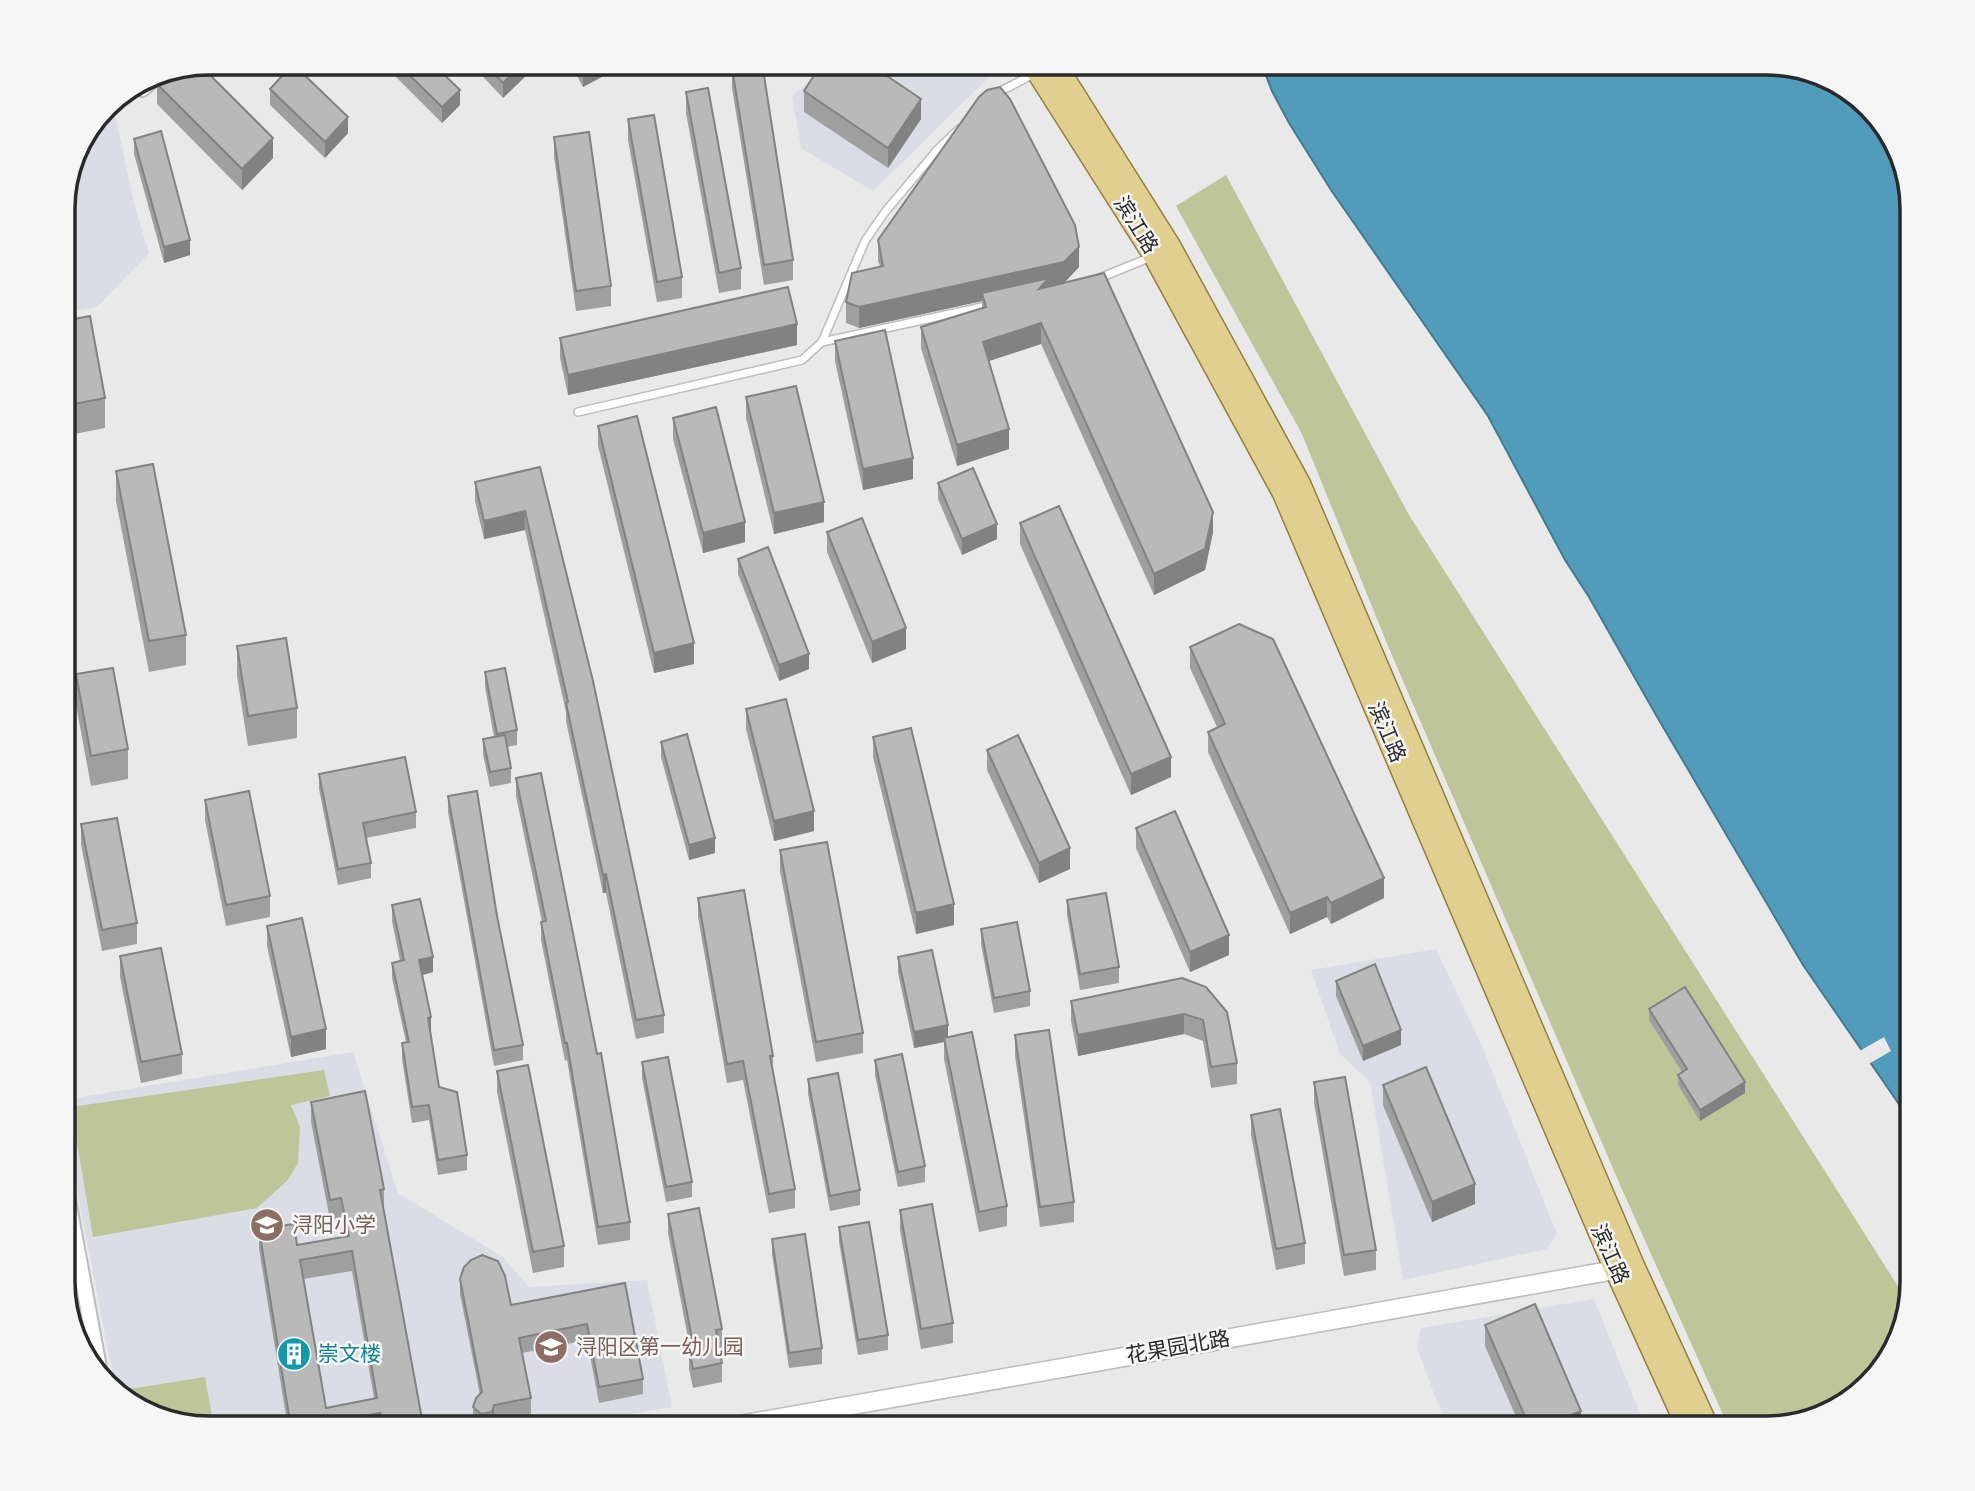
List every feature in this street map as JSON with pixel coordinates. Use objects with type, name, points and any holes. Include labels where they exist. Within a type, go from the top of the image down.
[{"type":"main road","name":"滨江路","points":[[1053,75],[1284,492],[1625,1268],[1701,1416]]},
{"type":"main road","name":"滨江路","points":[[1054,75],[1170,247],[1299,485],[1684,1416]]},
{"type":"street","points":[[76,1243],[96,1353]]},
{"type":"street","name":"花果园北路","points":[[791,1416],[1625,1268]]},
{"type":"lane","points":[[987,101],[997,92],[1027,75]]},
{"type":"lane","points":[[578,412],[802,360],[822,342],[865,241],[885,212],[968,120]]},
{"type":"lane","points":[[1083,285],[1155,255]]},
{"type":"lane","points":[[822,342],[1005,302]]},
{"type":"shaded area","points":[[817,75],[989,77],[873,191],[801,148],[792,96]]},
{"type":"shaded area","points":[[114,116],[135,207],[149,253],[97,307],[76,311],[76,192],[85,158],[98,135]]},
{"type":"shaded area","points":[[1436,949],[1482,1046],[1557,1234],[1547,1249],[1403,1280],[1370,1082],[1340,1054],[1311,970]]},
{"type":"shaded area","name":"浔阳小学","points":[[353,1052],[398,1193],[503,1257],[529,1287],[647,1280],[672,1407],[619,1416],[209,1416],[166,1409],[142,1398],[112,1373],[76,1184],[76,1098]]},
{"type":"shaded area","points":[[1594,1299],[1641,1416],[1442,1416],[1417,1348],[1421,1328]]},
{"type":"green space","points":[[1226,175],[1409,515],[1900,1289],[1893,1325],[1877,1356],[1860,1376],[1833,1398],[1809,1409],[1783,1415],[1724,1416],[1621,1187],[1388,646],[1302,434],[1176,206]]},
{"type":"green space","points":[[324,1070],[330,1096],[291,1105],[300,1127],[298,1163],[287,1181],[257,1208],[93,1237],[76,1137],[76,1106]]},
{"type":"green space","points":[[205,1377],[212,1416],[166,1409],[130,1389]]},
{"type":"water","points":[[1266,75],[1783,76],[1809,82],[1833,93],[1854,109],[1877,135],[1893,166],[1900,209],[1900,1106],[1803,965],[1565,560],[1488,416],[1331,190],[1272,91]]},
{"type":"pier","points":[[1884,1037],[1891,1051],[1867,1065],[1858,1052]]},
{"type":"building","points":[[210,75],[273,138],[242,169],[158,85],[192,76]]},
{"type":"building","points":[[283,75],[304,75],[348,117],[325,142],[270,89]]},
{"type":"building","points":[[409,75],[444,75],[460,90],[442,107]]},
{"type":"building","points":[[495,75],[511,75],[503,83]]},
{"type":"building","points":[[733,75],[764,75],[793,260],[764,265]]},
{"type":"building","points":[[814,75],[886,75],[921,99],[888,148],[804,91]]},
{"type":"building","points":[[1000,87],[1010,99],[1075,225],[1079,247],[1064,262],[859,307],[846,302],[852,273],[883,266],[878,240],[979,97],[987,90]]},
{"type":"building","points":[[708,88],[741,268],[719,273],[686,92]]},
{"type":"building","points":[[654,115],[682,277],[657,282],[628,119]]},
{"type":"building","points":[[161,131],[190,240],[164,247],[134,139]]},
{"type":"building","points":[[589,132],[611,286],[576,291],[554,137]]},
{"type":"building","points":[[1104,273],[1213,512],[1205,549],[1154,574],[1041,323],[983,342],[1009,429],[957,445],[921,327],[986,307],[982,293],[1049,278],[1039,289]]},
{"type":"building","points":[[788,287],[797,324],[568,375],[560,338]]},
{"type":"building","points":[[90,316],[105,398],[76,404],[76,319]]},
{"type":"building","points":[[885,330],[913,458],[863,469],[835,341]]},
{"type":"building","points":[[796,386],[824,502],[774,513],[746,397]]},
{"type":"building","points":[[716,407],[745,522],[703,533],[673,418]]},
{"type":"building","points":[[637,416],[694,643],[654,653],[598,426]]},
{"type":"building","points":[[153,464],[186,635],[149,641],[116,471]]},
{"type":"building","points":[[540,467],[593,681],[664,1015],[636,1020],[525,511],[484,521],[475,482]]},
{"type":"building","points":[[973,468],[997,524],[962,539],[938,483]]},
{"type":"building","points":[[1059,506],[1171,757],[1131,774],[1020,523]]},
{"type":"building","points":[[862,518],[906,628],[872,642],[827,532]]},
{"type":"building","points":[[768,547],[809,654],[779,665],[738,559]]},
{"type":"building","points":[[1239,624],[1273,639],[1384,878],[1331,903],[1327,897],[1290,913],[1208,732],[1225,724],[1190,647]]},
{"type":"building","points":[[286,638],[297,708],[248,716],[237,646]]},
{"type":"building","points":[[113,668],[128,749],[91,756],[76,674]]},
{"type":"building","points":[[505,668],[517,730],[497,734],[485,672]]},
{"type":"building","points":[[786,699],[814,811],[774,821],[746,709]]},
{"type":"building","points":[[911,728],[954,904],[916,913],[873,737]]},
{"type":"building","points":[[687,734],[715,838],[689,845],[661,742]]},
{"type":"building","points":[[505,735],[511,768],[490,772],[483,739]]},
{"type":"building","points":[[1018,735],[1070,848],[1039,863],[987,750]]},
{"type":"building","points":[[405,757],[416,812],[363,823],[371,863],[338,869],[319,774]]},
{"type":"building","points":[[541,773],[597,1054],[601,1053],[630,1222],[598,1227],[567,1043],[541,922],[546,921],[516,778]]},
{"type":"building","points":[[249,791],[270,896],[226,905],[205,800]]},
{"type":"building","points":[[477,791],[497,916],[523,1045],[494,1050],[448,796]]},
{"type":"building","points":[[1175,811],[1229,935],[1190,952],[1136,828]]},
{"type":"building","points":[[117,818],[137,923],[102,930],[81,824]]},
{"type":"building","points":[[827,842],[863,1033],[816,1042],[780,850]]},
{"type":"building","points":[[744,890],[773,1056],[770,1056],[795,1189],[769,1194],[743,1061],[727,1064],[698,898]]},
{"type":"building","points":[[1106,893],[1119,967],[1080,974],[1067,900]]},
{"type":"building","points":[[420,899],[433,957],[419,960],[431,1017],[428,1018],[439,1087],[457,1092],[467,1155],[438,1160],[429,1105],[412,1107],[402,1043],[409,1042],[392,963],[404,960],[392,905]]},
{"type":"building","points":[[302,918],[326,1029],[291,1037],[267,926]]},
{"type":"building","points":[[1017,922],[1030,991],[994,998],[981,929]]},
{"type":"building","points":[[161,948],[182,1054],[141,1062],[120,956]]},
{"type":"building","points":[[932,950],[948,1025],[914,1032],[898,957]]},
{"type":"building","points":[[1375,964],[1401,1030],[1363,1046],[1336,981]]},
{"type":"building","points":[[1182,978],[1206,987],[1227,1012],[1237,1063],[1211,1067],[1203,1020],[1184,1014],[1078,1035],[1071,1001]]},
{"type":"building","points":[[1685,987],[1745,1082],[1700,1110],[1678,1075],[1687,1069],[1649,1009]]},
{"type":"building","points":[[1049,1030],[1074,1202],[1040,1207],[1015,1035]]},
{"type":"building","points":[[972,1032],[1007,1206],[979,1212],[944,1038]]},
{"type":"building","points":[[902,1054],[925,1166],[898,1172],[875,1060]]},
{"type":"building","points":[[668,1057],[692,1182],[666,1187],[642,1062]]},
{"type":"building","points":[[528,1065],[564,1246],[533,1252],[497,1071]]},
{"type":"building","points":[[1426,1067],[1475,1184],[1432,1202],[1383,1085]]},
{"type":"building","points":[[838,1073],[860,1190],[830,1196],[808,1079]]},
{"type":"building","points":[[1345,1077],[1376,1250],[1344,1255],[1314,1082]]},
{"type":"building","points":[[365,1091],[384,1189],[380,1190],[421,1416],[380,1416],[380,1413],[365,1416],[289,1416],[259,1229],[294,1224],[297,1245],[349,1236],[341,1198],[330,1200],[311,1102]],"holes":[[[352,1251],[377,1398],[326,1408],[300,1260]]]},
{"type":"building","points":[[1280,1109],[1305,1243],[1276,1249],[1251,1115]]},
{"type":"building","points":[[932,1204],[953,1323],[921,1329],[900,1210]]},
{"type":"building","points":[[699,1208],[722,1329],[716,1330],[722,1363],[693,1369],[689,1350],[694,1349],[668,1214]]},
{"type":"building","points":[[869,1222],[888,1335],[858,1340],[839,1227]]},
{"type":"building","points":[[805,1234],[822,1348],[789,1353],[772,1239]]},
{"type":"building","points":[[482,1255],[498,1261],[505,1276],[511,1305],[625,1283],[643,1379],[599,1387],[587,1324],[519,1338],[531,1398],[494,1405],[492,1412],[481,1414],[473,1407],[482,1392],[460,1279],[464,1267]]},
{"type":"building","points":[[1535,1304],[1581,1411],[1568,1416],[1525,1416],[1485,1325]]},
{"type":"place","name":"浔阳小学","points":[[267,1225]]},
{"type":"place","name":"浔阳区第一幼儿园","points":[[551,1347]]},
{"type":"place","name":"崇文楼","points":[[294,1354]]}]
